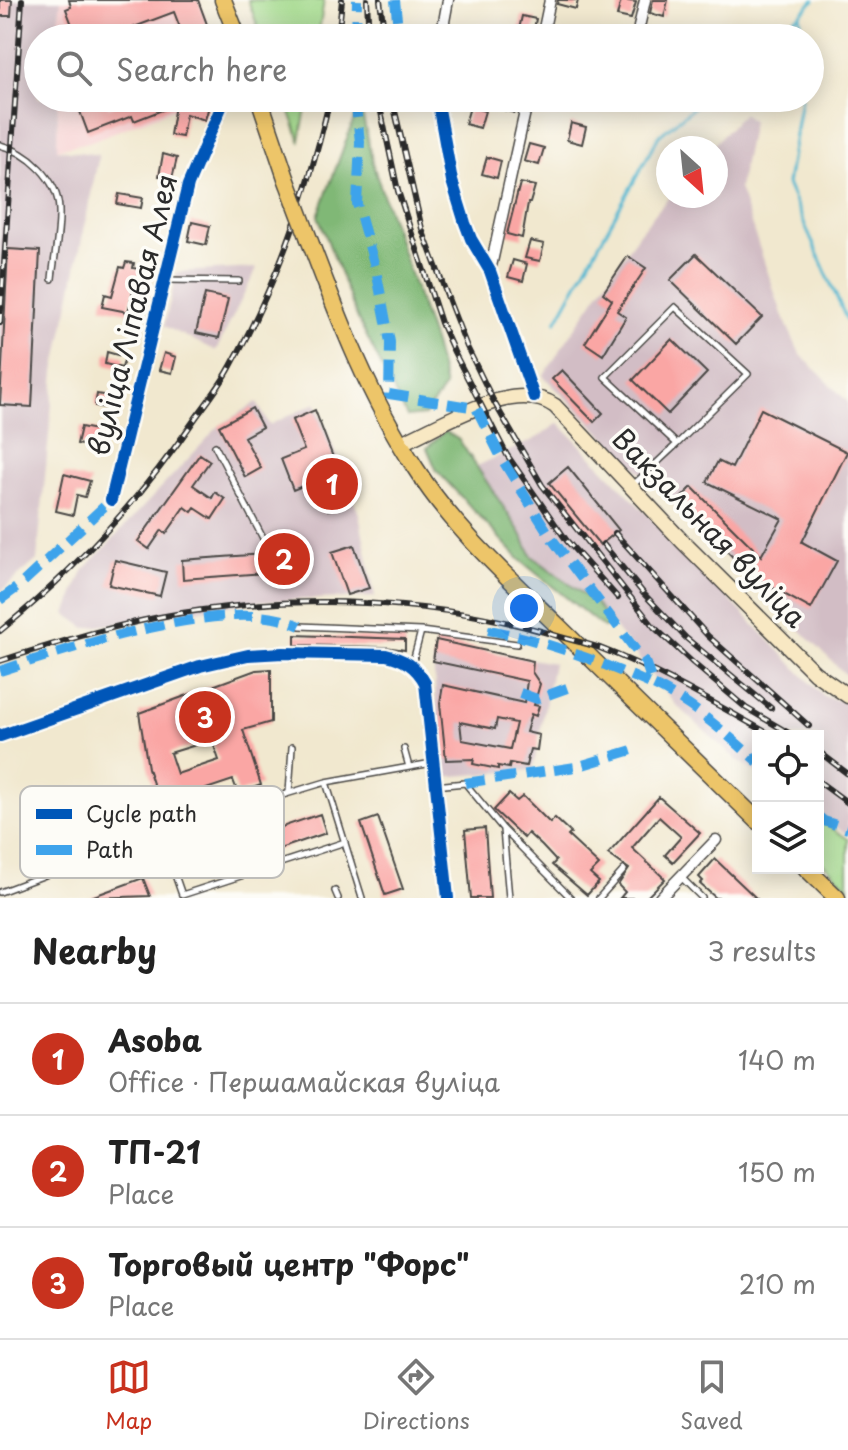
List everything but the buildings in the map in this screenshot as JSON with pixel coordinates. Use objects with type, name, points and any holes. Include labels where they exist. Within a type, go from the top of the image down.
[{"type":"main road","points":[[223,0],[232,24]]},
{"type":"main road","points":[[264,112],[349,346],[401,443],[438,499],[492,561],[752,815]]},
{"type":"main road","points":[[401,443],[480,406],[514,397],[534,397]]},
{"type":"main road","name":"Вакзальная вуліца","points":[[534,397],[545,399],[555,406],[815,673],[848,696]]},
{"type":"main road","points":[[812,874],[837,898]]},
{"type":"street","points":[[444,24],[448,0]]},
{"type":"street","points":[[545,24],[550,0]]},
{"type":"street","points":[[640,24],[645,0]]},
{"type":"street","name":"вуліца Ліпавая Алея","points":[[111,500],[188,185],[219,112]]},
{"type":"street","points":[[440,112],[456,195],[471,239],[490,271],[534,397]]},
{"type":"street","points":[[490,271],[525,112]]},
{"type":"street","points":[[0,736],[200,666],[248,655],[386,655],[412,665],[425,683],[448,898]]},
{"type":"street","points":[[660,898],[716,840]]},
{"type":"lane","points":[[0,145],[12,147],[48,178],[59,208],[52,279]]},
{"type":"lane","points":[[164,280],[239,281]]},
{"type":"lane","points":[[631,487],[677,444],[748,374],[675,307],[605,377],[677,444]]},
{"type":"lane","points":[[215,446],[266,544]]},
{"type":"lane","points":[[300,626],[421,631],[517,644]]},
{"type":"lane","points":[[412,665],[421,631]]},
{"type":"lane","points":[[289,793],[292,747]]},
{"type":"lane","points":[[404,749],[409,767]]},
{"type":"lane","points":[[284,795],[326,782],[433,763]]},
{"type":"lane","points":[[326,782],[362,898]]},
{"type":"lane","points":[[435,786],[465,783],[503,829],[571,898]]},
{"type":"lane","points":[[503,829],[509,898]]},
{"type":"lane","points":[[284,862],[345,842]]},
{"type":"lane","points":[[599,898],[624,870]]},
{"type":"lane","points":[[681,877],[702,898]]},
{"type":"lane","points":[[0,892],[36,878]]},
{"type":"lane","points":[[180,896],[235,878]]},
{"type":"lane","points":[[335,891],[338,898]]},
{"type":"shaded area","points":[[0,0],[61,0],[58,24],[24,24],[24,112],[58,112],[57,149],[99,155],[55,372],[37,560],[0,592]]},
{"type":"shaded area","points":[[61,0],[199,0],[208,24],[58,24]]},
{"type":"shaded area","points":[[58,112],[165,112],[89,142],[57,149]]},
{"type":"shaded area","points":[[743,113],[752,122],[739,188],[782,314],[800,354],[848,402],[848,677],[543,376],[639,233],[660,208],[728,208],[728,136],[722,136]]},
{"type":"shaded area","points":[[257,268],[216,351],[164,326],[177,272]]},
{"type":"shaded area","points":[[257,402],[269,425],[316,403],[359,514],[375,597],[260,601],[86,628],[66,614],[83,571],[219,426]]},
{"type":"shaded area","points":[[559,423],[823,696],[848,703],[848,835],[824,819],[824,730],[752,730],[752,770],[676,705],[596,604],[532,556],[477,466],[535,439]]},
{"type":"shaded area","points":[[436,641],[553,663],[533,770],[442,777],[433,661]]},
{"type":"green space","points":[[248,0],[324,0],[320,24],[257,24]]},
{"type":"green space","points":[[290,112],[305,112],[300,140]]},
{"type":"green space","points":[[357,112],[362,112],[373,165],[434,344],[445,387],[425,415],[407,417],[358,319],[318,216]]},
{"type":"green space","points":[[445,431],[459,440],[520,532],[532,556],[596,604],[611,624],[604,628],[520,560],[437,471],[427,448]]},
{"type":"green space","points":[[824,823],[848,839],[848,887],[824,864]]},
{"type":"waterway","points":[[801,24],[800,15],[814,0]]},
{"type":"waterway","points":[[786,24],[800,15]]},
{"type":"waterway","points":[[556,322],[659,136],[688,112]]},
{"type":"waterway","points":[[799,112],[787,184],[848,323]]},
{"type":"railway","points":[[0,323],[22,0]]},
{"type":"railway","points":[[339,24],[342,0]]},
{"type":"railway","points":[[367,0],[368,24]]},
{"type":"railway","points":[[380,0],[383,24]]},
{"type":"railway","points":[[0,631],[81,558],[131,504],[224,379],[277,269],[302,202],[326,112]]},
{"type":"railway","points":[[381,112],[398,191],[441,323],[454,352],[507,455],[567,541],[618,598]]},
{"type":"railway","points":[[395,112],[422,229],[467,347],[494,402],[542,485],[654,627],[746,708],[784,730]]},
{"type":"railway","points":[[615,533],[708,636],[809,726]]},
{"type":"railway","points":[[603,544],[686,638],[771,708]]},
{"type":"railway","points":[[0,661],[136,622],[227,607],[319,602],[412,607],[504,622],[600,648],[666,678],[762,730]]},
{"type":"railway","points":[[824,756],[848,774]]},
{"type":"railway","points":[[824,785],[848,803]]},
{"type":"marked path","points":[[356,24],[357,0]]},
{"type":"marked path","points":[[395,0],[398,24]]},
{"type":"marked path","points":[[357,112],[360,142],[357,204],[376,270],[390,342],[389,394],[476,408],[503,461],[552,539],[646,664],[653,685],[696,710],[752,757]]},
{"type":"marked path","points":[[0,600],[111,500]]},
{"type":"marked path","points":[[0,671],[108,638],[194,620],[235,616],[271,618],[300,626]]},
{"type":"marked path","points":[[488,630],[572,653],[653,685]]},
{"type":"marked path","points":[[520,693],[537,699],[570,687]]},
{"type":"marked path","points":[[465,783],[576,767],[639,748]]},
{"type":"marked path","points":[[824,821],[848,829]]},
{"type":"cycle path","points":[[111,500],[188,185],[219,112]]},
{"type":"cycle path","points":[[440,112],[452,181],[465,223],[490,271],[534,397]]},
{"type":"cycle path","points":[[0,736],[200,666],[248,655],[386,655],[398,659],[409,664],[425,683],[448,898]]},
{"type":"place","name":"Asoba","points":[[332,484]]},
{"type":"place","name":"ТП-21","points":[[284,559]]},
{"type":"place","name":"Торговый центр \"Форс\"","points":[[205,717]]}]
